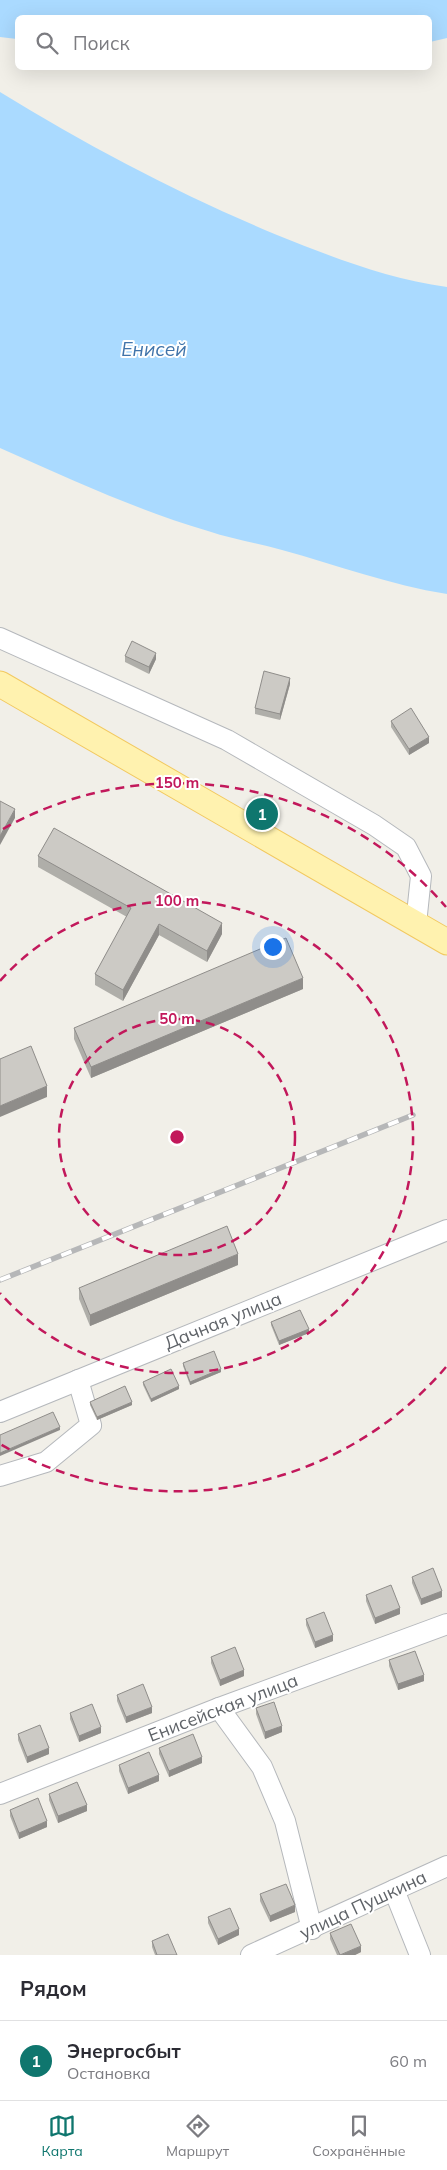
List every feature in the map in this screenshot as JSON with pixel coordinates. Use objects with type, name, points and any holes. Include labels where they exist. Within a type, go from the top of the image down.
[{"type":"main road","points":[[0,684],[447,942]]},
{"type":"street","points":[[0,638],[227,740],[406,847],[421,876],[416,924]]},
{"type":"street","name":"Дачная улица","points":[[0,1412],[447,1230]]},
{"type":"street","points":[[0,1476],[46,1462],[90,1425],[78,1380]]},
{"type":"street","name":"Енисейская улица","points":[[0,1794],[219,1708],[447,1624]]},
{"type":"street","points":[[219,1708],[262,1767],[284,1821],[312,1929]]},
{"type":"street","name":"улица Пушкина","points":[[250,1955],[312,1929],[447,1866]]},
{"type":"street","points":[[394,1890],[420,1955]]},
{"type":"water","points":[[0,0],[447,0],[447,38],[432,42],[432,15],[15,15],[15,39],[0,37]]},
{"type":"water","name":"Енисей","points":[[0,92],[101,151],[241,220],[360,266],[403,279],[447,287],[447,594],[384,580],[181,523],[102,493],[0,448]]},
{"type":"building","points":[[132,641],[156,653],[149,667],[125,656]]},
{"type":"building","points":[[264,671],[290,678],[280,714],[255,708]]},
{"type":"building","points":[[411,708],[429,737],[409,749],[391,721]]},
{"type":"building","points":[[0,801],[15,809],[0,836]]},
{"type":"building","points":[[54,828],[222,923],[207,951],[159,924],[123,990],[95,974],[131,908],[38,856]]},
{"type":"building","points":[[286,938],[303,978],[91,1067],[74,1028]]},
{"type":"building","points":[[31,1046],[47,1086],[0,1106],[0,1059]]},
{"type":"building","points":[[227,1226],[238,1254],[90,1315],[79,1288]]},
{"type":"building","points":[[300,1310],[309,1329],[279,1341],[271,1322]]},
{"type":"building","points":[[214,1351],[221,1369],[190,1382],[183,1363]]},
{"type":"building","points":[[171,1369],[179,1386],[151,1399],[143,1382]]},
{"type":"building","points":[[125,1386],[132,1402],[97,1417],[90,1402]]},
{"type":"building","points":[[53,1412],[60,1427],[0,1453],[0,1435]]},
{"type":"building","points":[[433,1568],[442,1591],[421,1599],[412,1577]]},
{"type":"building","points":[[391,1585],[400,1608],[375,1618],[366,1595]]},
{"type":"building","points":[[324,1612],[333,1635],[315,1642],[306,1619]]},
{"type":"building","points":[[235,1647],[244,1670],[220,1680],[211,1657]]},
{"type":"building","points":[[415,1651],[424,1675],[398,1684],[389,1660]]},
{"type":"building","points":[[143,1684],[152,1707],[126,1717],[117,1695]]},
{"type":"building","points":[[274,1702],[282,1726],[265,1732],[256,1708]]},
{"type":"building","points":[[92,1704],[101,1727],[79,1736],[70,1713]]},
{"type":"building","points":[[40,1725],[49,1748],[27,1757],[18,1734]]},
{"type":"building","points":[[193,1734],[202,1757],[169,1771],[159,1748]]},
{"type":"building","points":[[149,1752],[159,1775],[128,1788],[119,1765]]},
{"type":"building","points":[[77,1782],[87,1805],[58,1816],[49,1794]]},
{"type":"building","points":[[38,1798],[47,1821],[19,1833],[10,1810]]},
{"type":"building","points":[[286,1884],[295,1905],[270,1916],[260,1894]]},
{"type":"building","points":[[230,1908],[239,1929],[218,1939],[208,1917]]},
{"type":"building","points":[[351,1924],[361,1946],[340,1955],[330,1933]]},
{"type":"building","points":[[168,1934],[177,1955],[157,1955],[152,1941]]},
{"type":"railway","points":[[0,1280],[413,1115]]},
{"type":"place","name":"Энергосбыт","points":[[262,814]]}]
